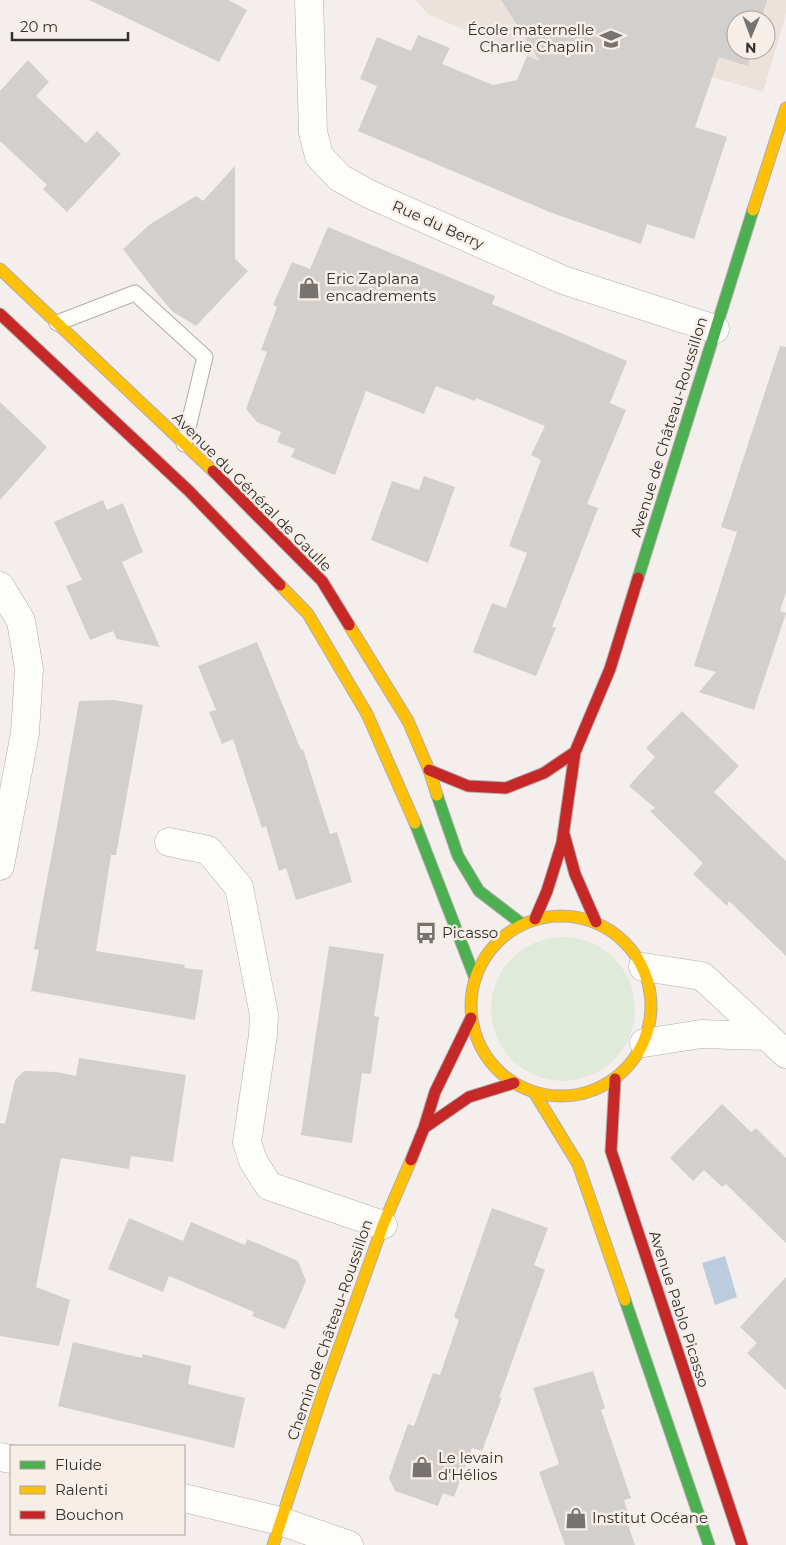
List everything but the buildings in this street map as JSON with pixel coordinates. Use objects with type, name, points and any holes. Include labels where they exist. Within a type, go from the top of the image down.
[{"type":"main road","name":"Avenue de Château-Roussillon","points":[[535,919],[547,891],[562,843],[575,752],[610,670],[715,328],[786,108]]},
{"type":"main road","name":"Avenue du Général de Gaulle","points":[[0,269],[184,444],[322,581],[408,721],[429,770],[458,856],[479,891],[522,924]]},
{"type":"main road","points":[[0,314],[189,491],[308,614],[367,714],[408,806],[475,978]]},
{"type":"main road","points":[[429,770],[468,786],[506,788],[544,773],[575,752]]},
{"type":"main road","name":"Avenue de Château-Roussillon","points":[[563,833],[575,874],[596,922]]},
{"type":"main road","points":[[566,916],[596,922],[615,934],[626,944],[643,967],[651,992],[651,1018],[644,1043],[632,1063],[615,1079],[596,1089],[576,1095],[554,1096],[534,1092],[514,1083],[493,1066],[478,1044],[471,1018],[471,998],[475,978],[485,956],[501,938],[522,924],[535,919],[566,916]]},
{"type":"main road","name":"Chemin de Château-Roussillon","points":[[276,1533],[383,1225],[424,1128],[435,1092],[471,1018]]},
{"type":"main road","name":"Avenue Pablo Picasso","points":[[615,1079],[611,1151],[742,1545]]},
{"type":"main road","points":[[424,1128],[469,1097],[514,1083]]},
{"type":"main road","points":[[534,1092],[578,1164],[709,1545]]},
{"type":"street","name":"Rue du Berry","points":[[309,0],[313,132],[319,156],[340,178],[369,194],[563,280],[715,328]]},
{"type":"street","points":[[0,586],[21,621],[29,669],[25,733],[7,799],[0,866]]},
{"type":"street","points":[[169,842],[208,850],[239,887],[264,1015],[263,1034],[247,1142],[253,1161],[269,1186],[383,1225]]},
{"type":"street","points":[[643,967],[702,976],[777,1045]]},
{"type":"street","points":[[644,1043],[701,1034],[777,1045]]},
{"type":"street","points":[[185,1498],[276,1533],[349,1545]]},
{"type":"lane","points":[[57,323],[135,293],[205,357],[184,444]]},
{"type":"shaded area","name":"École maternelle Charlie Chaplin","points":[[415,0],[786,0],[786,14],[776,48],[776,10],[726,10],[726,60],[772,60],[763,92],[692,71],[600,87],[428,14]]},
{"type":"green space","points":[[563,937],[590,943],[603,949],[614,958],[623,969],[629,982],[635,1009],[629,1036],[623,1049],[614,1060],[603,1069],[590,1075],[563,1081],[536,1075],[523,1069],[512,1060],[503,1049],[497,1036],[491,1009],[497,982],[503,969],[512,958],[523,949],[536,943]]},
{"type":"water","points":[[725,1256],[737,1297],[715,1305],[702,1263]]},
{"type":"traffic: fast","points":[[638,578],[753,210]]},
{"type":"traffic: fast","points":[[437,795],[458,856],[479,891],[522,924]]},
{"type":"traffic: fast","points":[[415,823],[475,978]]},
{"type":"traffic: fast","points":[[625,1300],[709,1545]]},
{"type":"traffic: slow","points":[[753,210],[786,108]]},
{"type":"traffic: slow","points":[[0,269],[213,471]]},
{"type":"traffic: slow","points":[[280,585],[308,614],[367,714],[415,823]]},
{"type":"traffic: slow","points":[[349,625],[408,721],[429,770],[437,795]]},
{"type":"traffic: slow","points":[[552,916],[570,916],[595,923],[611,931],[625,942],[636,956],[644,972],[651,997],[651,1006],[651,1015],[644,1040],[636,1056],[625,1070],[611,1081],[587,1092],[570,1096],[552,1096],[535,1092],[511,1081],[491,1063],[475,1032],[471,1015],[471,997],[475,980],[486,956],[504,936],[535,920],[552,916]]},
{"type":"traffic: slow","points":[[534,1092],[578,1164],[625,1300]]},
{"type":"traffic: slow","points":[[273,1545],[323,1393],[383,1225],[411,1160]]},
{"type":"traffic: jam","points":[[0,314],[189,491],[280,585]]},
{"type":"traffic: jam","points":[[213,471],[322,581],[349,625]]},
{"type":"traffic: jam","points":[[535,919],[547,891],[562,843],[575,752],[610,669],[638,578]]},
{"type":"traffic: jam","points":[[429,770],[468,786],[506,788],[544,773],[575,752]]},
{"type":"traffic: jam","points":[[564,834],[575,874],[596,922]]},
{"type":"traffic: jam","points":[[411,1160],[424,1128],[435,1092],[471,1018]]},
{"type":"traffic: jam","points":[[615,1079],[611,1151],[742,1545]]},
{"type":"traffic: jam","points":[[424,1128],[469,1097],[514,1083]]},
{"type":"place","name":"École maternelle Charlie Chaplin","points":[[611,39]]},
{"type":"place","name":"Eric Zaplana encadrements","points":[[309,288]]},
{"type":"place","name":"Picasso","points":[[426,933]]},
{"type":"place","name":"Le levain d'Hélios","points":[[422,1467]]},
{"type":"place","name":"Institut Océane","points":[[576,1518]]}]
